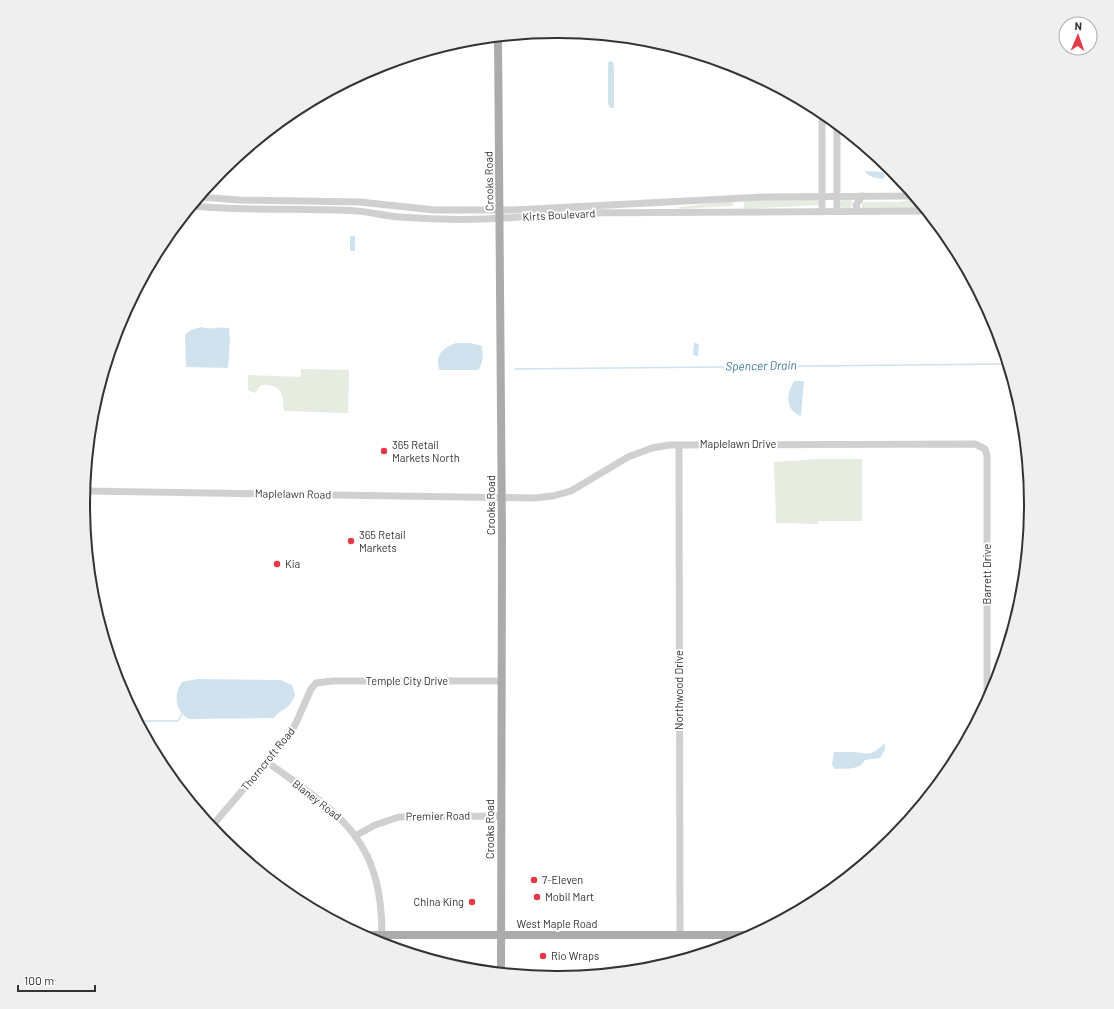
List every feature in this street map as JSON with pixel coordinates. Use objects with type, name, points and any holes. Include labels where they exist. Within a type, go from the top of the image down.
[{"type":"main road","name":"Crooks Road","points":[[498,42],[502,498],[500,967]]},
{"type":"main road","name":"West Maple Road","points":[[378,935],[736,935]]},
{"type":"street","points":[[822,121],[822,211]]},
{"type":"street","points":[[837,131],[837,211]]},
{"type":"street","points":[[858,211],[856,204],[862,196]]},
{"type":"street","name":"Kirts Boulevard","points":[[206,197],[239,200],[360,202],[434,210],[500,214],[739,198],[907,196]]},
{"type":"street","points":[[732,212],[739,208],[739,198]]},
{"type":"street","points":[[675,212],[674,205],[677,201]]},
{"type":"street","name":"Kirts Boulevard","points":[[198,207],[224,209],[358,211],[400,217],[500,214],[919,211]]},
{"type":"street","name":"Maplelawn Drive","points":[[502,498],[544,497],[566,493],[637,453],[662,446],[968,443],[980,445],[985,449]]},
{"type":"street","name":"Northwood Drive","points":[[679,445],[680,935]]},
{"type":"street","name":"Barrett Drive","points":[[985,449],[987,459],[987,685]]},
{"type":"street","name":"Maplelawn Road","points":[[90,491],[502,498]]},
{"type":"street","name":"Temple City Drive","points":[[313,686],[323,681],[501,681]]},
{"type":"street","name":"Thorncroft Road","points":[[215,822],[267,762],[296,723],[313,686]]},
{"type":"street","name":"Blaney Road","points":[[267,762],[330,808],[340,817],[355,836],[370,860],[379,889],[382,913],[382,935]]},
{"type":"street","name":"Premier Road","points":[[355,836],[375,825],[400,817],[501,816]]},
{"type":"shaded area","points":[[745,200],[818,200],[820,204],[743,209]]},
{"type":"shaded area","points":[[842,200],[852,200],[851,208],[842,208],[840,203]]},
{"type":"shaded area","points":[[910,200],[917,208],[862,208],[862,202],[897,202]]},
{"type":"shaded area","points":[[733,201],[733,206],[679,209],[679,207]]},
{"type":"shaded area","points":[[301,369],[349,370],[348,413],[284,411],[282,395],[277,388],[268,385],[261,385],[255,393],[248,390],[248,375],[301,377]]},
{"type":"shaded area","points":[[819,459],[862,459],[862,521],[818,521],[818,524],[776,523],[774,462]]},
{"type":"water","points":[[610,61],[613,62],[614,68],[614,108],[610,108],[608,103],[608,63]]},
{"type":"water","points":[[865,171],[883,172],[885,176],[883,179],[875,178],[868,175]]},
{"type":"water","points":[[350,236],[355,236],[355,251],[350,251]]},
{"type":"water","points":[[201,327],[229,328],[230,341],[228,368],[186,367],[185,335],[191,330]]},
{"type":"water","points":[[456,343],[470,343],[482,346],[483,358],[479,370],[439,369],[438,359],[441,352],[447,347]]},
{"type":"water","points":[[694,343],[699,344],[698,356],[693,355]]},
{"type":"water","points":[[794,381],[804,381],[800,416],[795,413],[788,401],[789,391]]},
{"type":"water","points":[[197,679],[281,680],[292,685],[295,694],[291,703],[274,718],[189,719],[184,716],[178,707],[177,692],[182,682]]},
{"type":"water","points":[[885,743],[885,750],[880,758],[865,760],[859,766],[852,768],[835,769],[832,765],[834,752],[871,753]]},
{"type":"waterway","name":"Spencer Drain","points":[[515,369],[1002,364]]},
{"type":"waterway","points":[[144,721],[178,721],[182,714]]},
{"type":"place","name":"365 Retail Markets North","points":[[384,451]]},
{"type":"place","name":"365 Retail Markets","points":[[351,541]]},
{"type":"place","name":"Kia","points":[[277,564]]},
{"type":"place","name":"7-Eleven","points":[[534,880]]},
{"type":"place","name":"Mobil Mart","points":[[537,897]]},
{"type":"place","name":"China King","points":[[472,902]]},
{"type":"place","name":"Rio Wraps","points":[[543,956]]}]
